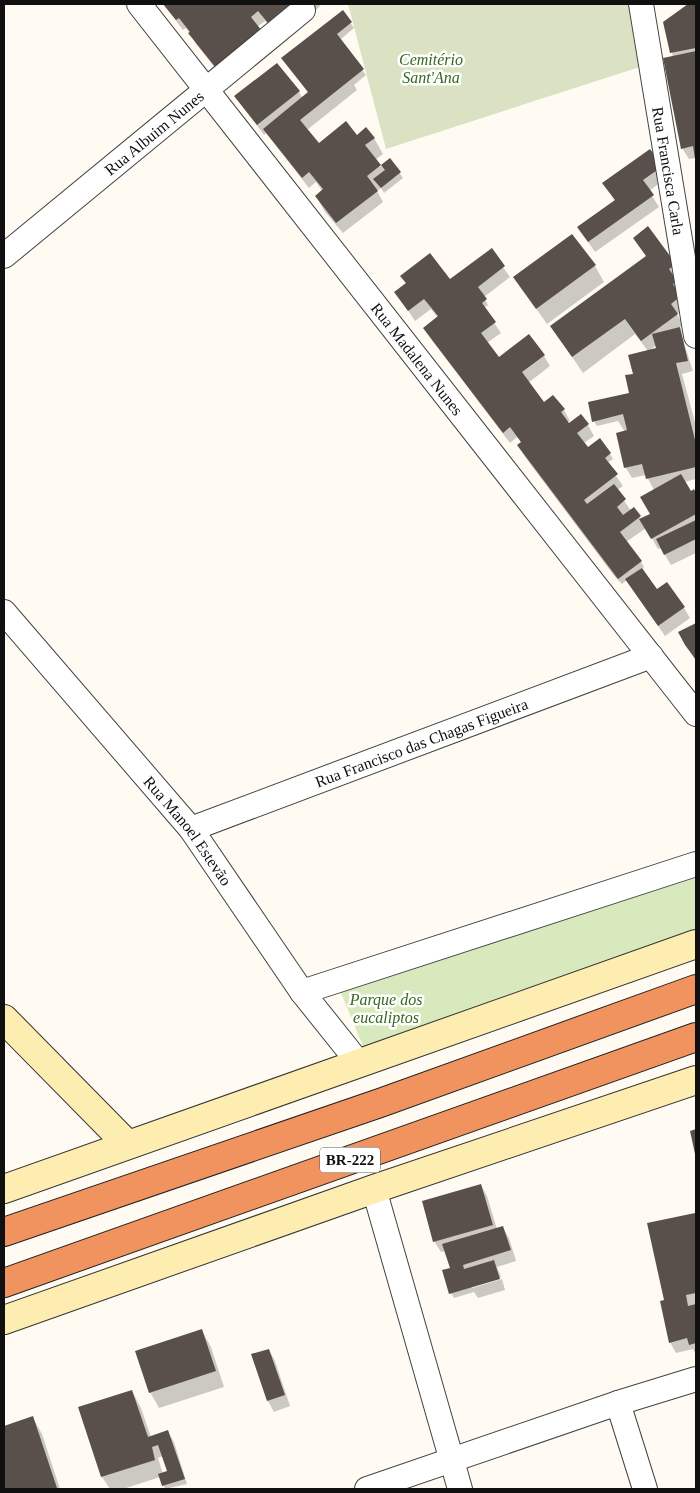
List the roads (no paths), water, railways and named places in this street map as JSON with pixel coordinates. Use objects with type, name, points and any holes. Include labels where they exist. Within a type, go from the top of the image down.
[{"type":"highway","name":"BR-222","points":[[4,1232],[380,1103],[696,989]]},
{"type":"highway","name":"BR-222","points":[[4,1283],[696,1037]]},
{"type":"main road","points":[[4,1189],[358,1062],[696,944]]},
{"type":"main road","points":[[4,1019],[127,1144]]},
{"type":"main road","points":[[4,1320],[374,1189],[696,1080]]},
{"type":"street","name":"Rua Madalena Nunes","points":[[139,4],[696,714]]},
{"type":"street","name":"Rua Francisca Carla","points":[[649,8],[696,336]]},
{"type":"street","name":"Rua Albuim Nunes","points":[[4,256],[302,10]]},
{"type":"street","name":"Rua Manoel Estevão","points":[[4,612],[191,829],[302,992],[358,1062]]},
{"type":"street","name":"Rua Francisco das Chagas Figueira","points":[[191,829],[651,656]]},
{"type":"street","points":[[302,992],[696,864]]},
{"type":"street","points":[[374,1189],[460,1489]]},
{"type":"street","points":[[367,1489],[618,1403],[696,1379]]},
{"type":"street","points":[[618,1403],[645,1489]]},
{"type":"park label","name":"Cemitério Sant'Ana","points":[[431,68]]},
{"type":"park label","name":"Parque dos eucaliptos","points":[[386,1008]]}]
